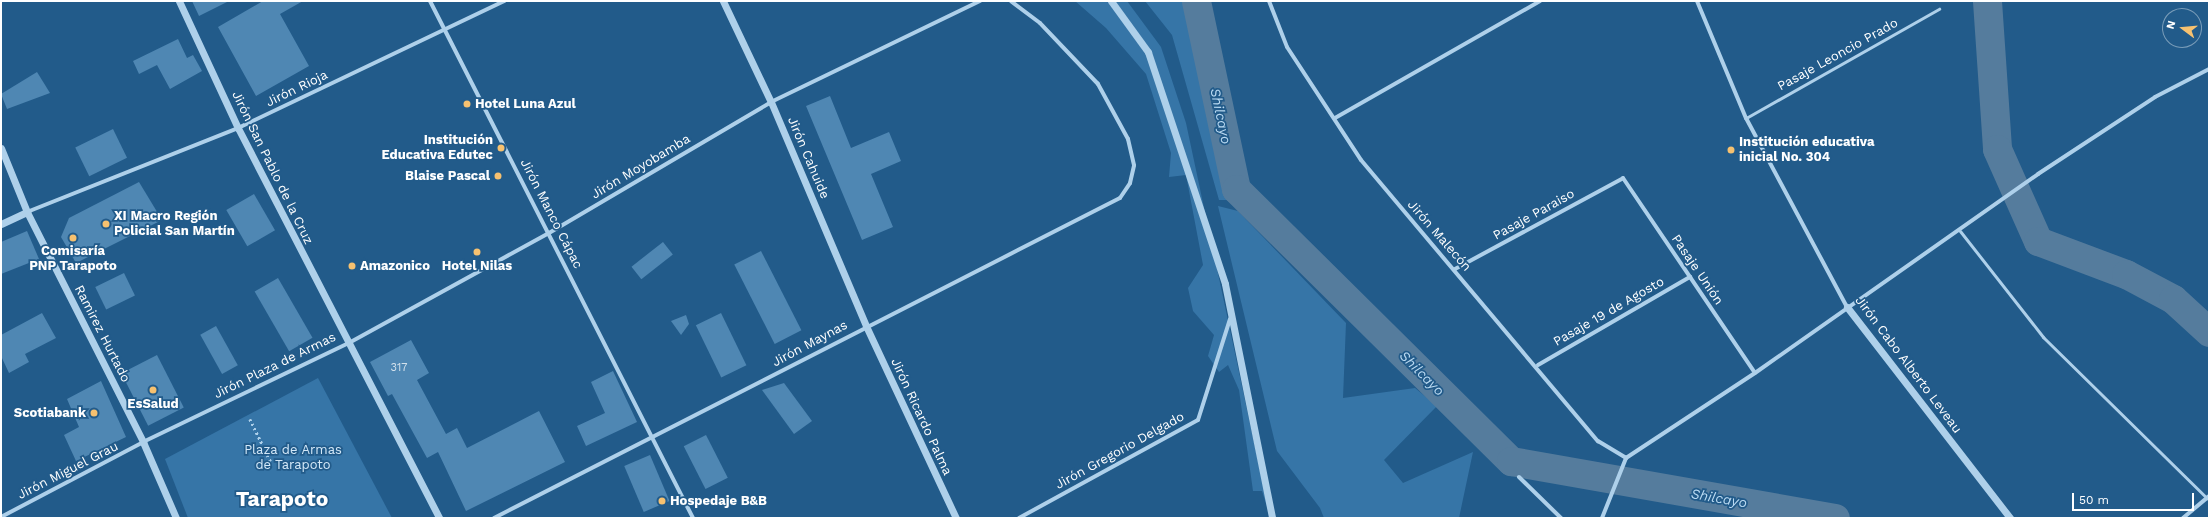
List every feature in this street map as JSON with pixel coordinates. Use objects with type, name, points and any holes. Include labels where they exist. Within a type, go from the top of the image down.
[{"type":"street","name":"Jirón San Pablo de la Cruz","points":[[179,1],[238,128],[347,344]]},
{"type":"street","name":"Jirón Manco Cápac","points":[[430,1],[443,30],[654,437],[693,518]]},
{"type":"street","name":"Jirón Rioja","points":[[27,212],[238,128],[504,1]]},
{"type":"street","name":"Jirón Cahuide","points":[[723,1],[771,102],[866,326]]},
{"type":"street","name":"Jirón Moyobamba","points":[[347,344],[549,234],[771,102],[950,14],[980,1]]},
{"type":"street","name":"Jirón Maynas","points":[[494,518],[654,437],[866,326],[1120,198],[1130,183],[1134,165],[1128,139],[1098,84],[1040,24],[1011,1]]},
{"type":"street","points":[[1111,1],[1148,52],[1225,284],[1272,518]]},
{"type":"street","name":"Jirón Malecón","points":[[1269,1],[1287,47],[1335,118],[1361,160],[1538,365],[1598,441],[1626,458]]},
{"type":"street","points":[[1335,118],[1540,1]]},
{"type":"street","name":"Jirón Cabo Alberto Leveau","points":[[1697,1],[1746,118],[1846,307],[2010,518]]},
{"type":"street","points":[[1602,518],[1626,458],[1756,373],[1846,307],[1960,231],[1985,211],[2038,174],[2155,97],[2209,69]]},
{"type":"street","name":"Ramirez Hurtado","points":[[1,148],[27,212],[144,442],[176,518]]},
{"type":"street","name":"Pasaje Paraiso","points":[[1455,269],[1623,178]]},
{"type":"street","name":"Pasaje Unión","points":[[1623,178],[1756,373]]},
{"type":"street","points":[[1,224],[27,212]]},
{"type":"street","name":"Pasaje 19 de Agosto","points":[[1538,365],[1690,276]]},
{"type":"street","name":"Jirón Gregorio Delgado","points":[[1019,518],[1198,420],[1231,317]]},
{"type":"street","name":"Jirón Ricardo Palma","points":[[866,326],[956,518]]},
{"type":"street","name":"Jirón Plaza de Armas","points":[[144,442],[347,344],[439,518]]},
{"type":"street","name":"Jirón Miguel Grau","points":[[1,517],[144,442]]},
{"type":"street","points":[[1519,477],[1561,518]]},
{"type":"street","points":[[2183,518],[2208,497]]},
{"type":"lane","name":"Pasaje Leoncio Prado","points":[[1746,118],[1939,9]]},
{"type":"lane","points":[[1960,231],[2043,337],[2208,497]]},
{"type":"path","points":[[250,419],[271,462]]},
{"type":"green space","points":[[1075,1],[1127,1],[1161,47],[1186,123],[1269,513],[1262,491],[1253,491],[1239,390],[1228,365],[1219,372],[1208,356],[1214,335],[1193,311],[1188,288],[1203,265],[1186,175],[1169,177],[1171,153],[1146,74],[1106,28]]},
{"type":"green space","points":[[1145,1],[1185,1],[1208,107],[1234,200],[1219,200],[1172,35]]},
{"type":"green space","points":[[1218,206],[1238,211],[1346,323],[1343,398],[1415,388],[1437,406],[1384,460],[1403,483],[1473,452],[1459,518],[1324,518],[1320,508],[1277,451]]},
{"type":"green space","name":"Plaza de Armas de Tarapoto","points":[[318,378],[392,518],[188,518],[165,459]]},
{"type":"building","points":[[192,1],[229,1],[199,16]]},
{"type":"building","points":[[263,1],[303,1],[280,14],[309,66],[256,96],[218,27]]},
{"type":"building","points":[[178,39],[187,58],[193,55],[202,71],[170,89],[157,65],[139,74],[133,61]]},
{"type":"building","points":[[37,72],[50,93],[7,109],[1,94]]},
{"type":"building","points":[[830,96],[851,148],[889,132],[901,161],[871,174],[893,227],[862,240],[806,106]]},
{"type":"building","points":[[113,129],[127,158],[89,176],[75,147]]},
{"type":"building","points":[[139,182],[162,220],[76,263],[61,237],[69,218]]},
{"type":"building","points":[[254,194],[275,230],[247,246],[226,210]]},
{"type":"building","points":[[27,231],[39,259],[1,274],[1,242]]},
{"type":"building","points":[[663,242],[673,255],[641,279],[631,267]]},
{"type":"building","points":[[761,251],[801,330],[775,344],[734,265]]},
{"type":"building","points":[[124,273],[135,295],[106,309],[95,287]]},
{"type":"building","points":[[278,278],[312,338],[289,351],[255,292]]},
{"type":"building","points":[[42,313],[56,338],[25,354],[29,362],[9,373],[1,356],[1,335]]},
{"type":"building","points":[[721,313],[746,365],[721,377],[696,325]]},
{"type":"building","points":[[686,315],[689,324],[681,335],[671,321]]},
{"type":"building","points":[[216,326],[238,365],[222,374],[200,335]]},
{"type":"building","points":[[411,340],[429,373],[417,380],[446,434],[457,428],[467,448],[539,411],[565,462],[466,511],[438,452],[427,458],[392,394],[388,396],[370,362]]},
{"type":"building","name":"EsSalud","points":[[157,355],[184,408],[148,426],[121,373]]},
{"type":"building","points":[[613,371],[637,422],[586,446],[577,426],[605,413],[591,382]]},
{"type":"building","name":"Scotiabank","points":[[101,381],[126,437],[76,461],[64,435],[79,427],[67,399]]},
{"type":"building","points":[[784,383],[812,421],[794,434],[762,390]]},
{"type":"building","points":[[706,435],[728,478],[706,489],[684,446]]},
{"type":"building","points":[[650,455],[670,501],[644,512],[624,466]]},
{"type":"waterway","name":"Shilcayo","points":[[1196,1],[1236,189],[1511,461],[1835,518]]},
{"type":"waterway","points":[[1987,1],[1997,149],[2038,241],[2126,274],[2173,299],[2209,332]]},
{"type":"place","name":"Hotel Luna Azul","points":[[467,104]]},
{"type":"place","name":"Institución Educativa Edutec","points":[[501,148]]},
{"type":"place","name":"Institución educativa inicial No. 304","points":[[1731,150]]},
{"type":"place","name":"Blaise Pascal","points":[[498,176]]},
{"type":"place","name":"XI Macro Región Policial San Martín","points":[[106,224]]},
{"type":"place","name":"Comisaría PNP Tarapoto","points":[[73,238]]},
{"type":"place","name":"Hotel Nilas","points":[[477,252]]},
{"type":"place","name":"Amazonico","points":[[352,266]]},
{"type":"place","name":"EsSalud","points":[[153,390]]},
{"type":"place","name":"Scotiabank","points":[[94,413]]},
{"type":"place","name":"Hospedaje B&B","points":[[662,501]]},
{"type":"district","name":"Tarapoto","points":[[282,499]]}]
